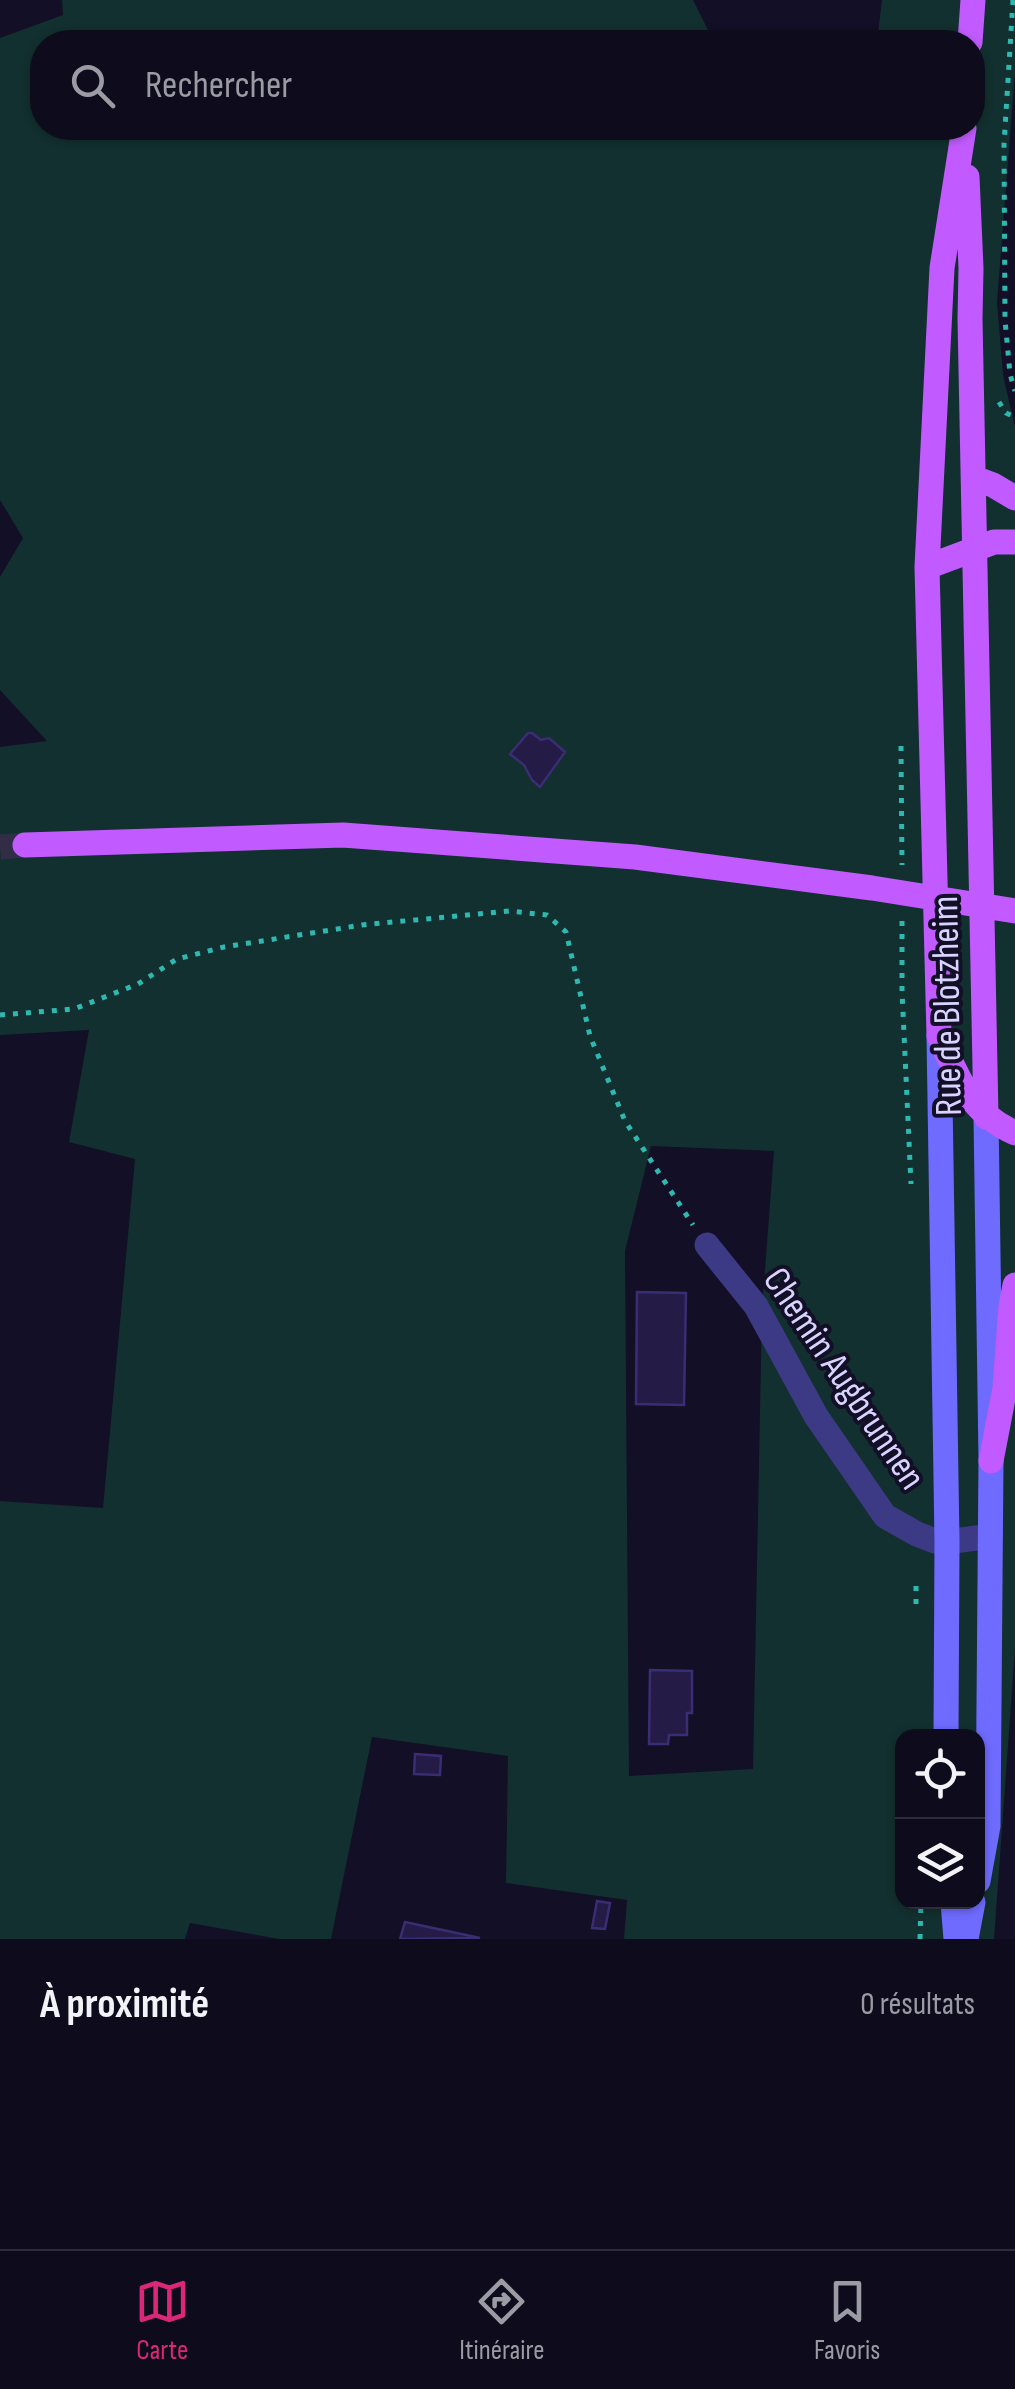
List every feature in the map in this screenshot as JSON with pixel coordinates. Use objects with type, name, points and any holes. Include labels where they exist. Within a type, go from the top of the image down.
[{"type":"main road","points":[[971,30],[974,0]]},
{"type":"main road","name":"Rue de Blotzheim","points":[[946,1729],[948,1542],[927,567],[942,268],[962,140]]},
{"type":"main road","name":"Rue de Blotzheim","points":[[965,140],[971,268],[991,1461],[985,1842]]},
{"type":"main road","points":[[974,478],[1015,498]]},
{"type":"main road","points":[[927,567],[994,542],[1015,542]]},
{"type":"main road","points":[[25,845],[343,835],[635,857],[1015,911]]},
{"type":"main road","points":[[939,1036],[964,1089],[986,1117],[1015,1133]]},
{"type":"main road","points":[[991,1461],[1004,1388],[1015,1285]]},
{"type":"main road","points":[[954,1909],[956,1939]]},
{"type":"main road","points":[[966,1939],[972,1909]]},
{"type":"street","name":"Chemin Augbrunnen","points":[[707,1245],[756,1306],[816,1416],[885,1516],[917,1534],[948,1542],[990,1536]]},
{"type":"path","points":[[1013,0],[1004,144],[1005,304],[1010,374],[1015,391]]},
{"type":"path","points":[[1005,304],[1015,306]]},
{"type":"path","points":[[0,1015],[74,1009],[138,984],[176,959],[224,946],[362,925],[509,911],[547,915],[566,932],[590,1036],[625,1121],[707,1245]]},
{"type":"path","points":[[920,1939],[921,1909]]},
{"type":"green space","points":[[62,0],[693,0],[708,30],[30,30],[30,140],[985,140],[985,30],[878,30],[882,0],[1015,0],[1015,73],[997,302],[1003,375],[1015,427],[1015,1649],[994,1939],[624,1939],[627,1900],[506,1883],[508,1756],[372,1737],[331,1939],[279,1939],[190,1923],[185,1939],[0,1939],[0,1501],[103,1508],[135,1159],[69,1142],[89,1030],[0,1035],[0,747],[47,741],[0,690],[0,577],[23,538],[0,500],[0,38],[63,15]],"holes":[[[651,1146],[774,1151],[762,1309],[753,1769],[629,1776],[625,1251]]]},
{"type":"building","points":[[528,733],[541,740],[549,738],[565,752],[540,787],[510,754]]},
{"type":"building","points":[[637,1292],[686,1293],[684,1405],[636,1404]]},
{"type":"building","points":[[650,1670],[692,1671],[692,1713],[687,1713],[687,1735],[669,1735],[668,1744],[649,1744]]},
{"type":"building","points":[[415,1754],[441,1756],[440,1775],[414,1774]]},
{"type":"building","points":[[597,1901],[610,1903],[605,1929],[592,1928]]},
{"type":"building","points":[[405,1922],[480,1938],[400,1939]]},
{"type":"tunnel","points":[[0,847],[25,845]]}]
